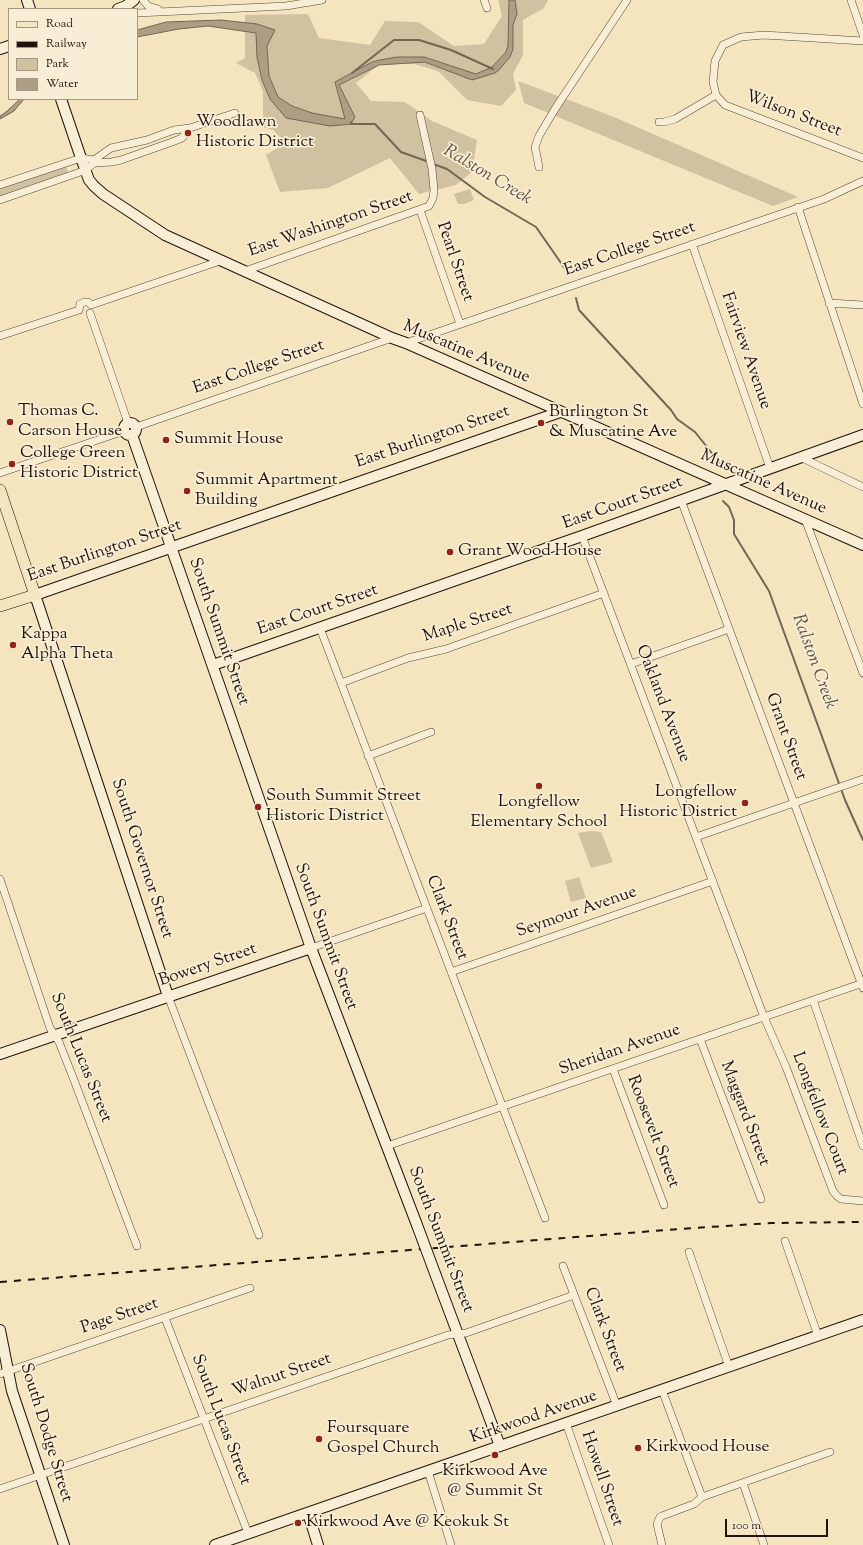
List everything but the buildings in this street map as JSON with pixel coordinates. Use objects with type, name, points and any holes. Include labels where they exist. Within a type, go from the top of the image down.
[{"type":"main road","name":"South Governor Street","points":[[0,490],[35,594]]},
{"type":"main road","name":"East Burlington Street","points":[[0,606],[35,594]]},
{"type":"street","points":[[121,8],[134,0]]},
{"type":"street","points":[[143,0],[152,8],[171,10]]},
{"type":"street","points":[[138,13],[171,10],[286,6],[322,0]]},
{"type":"street","points":[[484,0],[487,8]]},
{"type":"street","points":[[539,167],[535,147],[539,136],[555,108],[627,0]]},
{"type":"street","points":[[851,0],[863,35]]},
{"type":"street","points":[[659,122],[676,119],[716,95],[713,82],[715,61],[723,45],[731,40],[764,35],[863,41]]},
{"type":"street","name":"Wilson Street","points":[[716,95],[728,106],[863,158]]},
{"type":"street","name":"Muscatine Avenue","points":[[61,100],[81,158],[94,186],[103,194],[165,235],[392,338],[863,545]]},
{"type":"street","points":[[0,185],[81,158],[94,160],[111,148],[147,140],[174,130],[190,128],[235,113]]},
{"type":"street","name":"East Washington Street","points":[[245,271],[429,206],[433,198],[434,190],[431,158],[420,115]]},
{"type":"street","points":[[0,200],[86,170],[94,163],[121,160],[172,142],[182,138],[190,128]]},
{"type":"street","name":"East College Street","points":[[406,343],[824,199],[863,181]]},
{"type":"street","points":[[798,208],[863,404]]},
{"type":"street","name":"Pearl Street","points":[[420,210],[460,324]]},
{"type":"street","name":"Fairview Avenue","points":[[692,244],[770,468]]},
{"type":"street","points":[[79,310],[80,304],[84,302],[88,302],[92,305],[220,261]]},
{"type":"street","points":[[829,303],[863,306]]},
{"type":"street","points":[[79,310],[84,315],[90,314],[92,305]]},
{"type":"street","points":[[0,336],[79,310]]},
{"type":"street","name":"South Summit Street","points":[[90,314],[311,948],[500,1446]]},
{"type":"street","name":"East College Street","points":[[0,473],[392,338]]},
{"type":"street","name":"East Burlington Street","points":[[35,594],[560,412]]},
{"type":"street","name":"East Court Street","points":[[213,665],[582,536],[863,435]]},
{"type":"street","points":[[800,457],[863,487]]},
{"type":"street","name":"Grant Street","points":[[681,500],[862,985]]},
{"type":"street","points":[[805,519],[863,673]]},
{"type":"street","name":"Oakland Avenue","points":[[582,536],[764,1017]]},
{"type":"street","name":"Maple Street","points":[[341,683],[408,658],[446,649],[604,593]]},
{"type":"street","name":"South Governor Street","points":[[35,594],[168,996],[259,1235]]},
{"type":"street","name":"Clark Street","points":[[320,628],[545,1218]]},
{"type":"street","points":[[631,664],[729,629]]},
{"type":"street","points":[[368,756],[431,732]]},
{"type":"street","points":[[696,836],[863,779]]},
{"type":"street","name":"South Lucas Street","points":[[0,879],[50,1028],[59,1042],[137,1246]]},
{"type":"street","name":"Seymour Avenue","points":[[451,972],[713,881]]},
{"type":"street","name":"Bowery Street","points":[[0,1054],[427,908]]},
{"type":"street","name":"Sheridan Avenue","points":[[387,1146],[813,1000],[862,985]]},
{"type":"street","points":[[813,1000],[860,1129],[863,1146]]},
{"type":"street","name":"Longfellow Court","points":[[764,1017],[786,1067],[833,1191],[841,1199],[863,1201]]},
{"type":"street","name":"Maggard Street","points":[[700,1039],[761,1199]]},
{"type":"street","name":"Roosevelt Street","points":[[613,1069],[664,1205]]},
{"type":"street","points":[[785,1241],[818,1336]]},
{"type":"street","points":[[689,1252],[729,1367]]},
{"type":"street","name":"Clark Street","points":[[563,1266],[617,1406]]},
{"type":"street","name":"Page Street","points":[[4,1373],[250,1288]]},
{"type":"street","name":"Walnut Street","points":[[0,1489],[448,1335],[466,1333],[574,1295]]},
{"type":"street","name":"South Lucas Street","points":[[165,1318],[248,1534]]},
{"type":"street","name":"Kirkwood Avenue","points":[[215,1545],[863,1320]]},
{"type":"street","name":"South Dodge Street","points":[[0,1330],[4,1373],[12,1391],[64,1545]]},
{"type":"street","points":[[662,1390],[702,1497]]},
{"type":"street","name":"Howell Street","points":[[566,1423],[609,1545]]},
{"type":"street","points":[[662,1545],[657,1524],[660,1517],[667,1513],[694,1504],[702,1497],[830,1452]]},
{"type":"street","points":[[428,1471],[451,1545]]},
{"type":"street","points":[[743,1483],[764,1545]]},
{"type":"street","points":[[308,1513],[318,1545]]},
{"type":"green space","points":[[498,0],[548,0],[544,8],[523,20],[523,55],[513,74],[516,90],[501,106],[467,100],[438,71],[414,64],[381,63],[356,83],[371,101],[405,102],[432,121],[477,140],[472,172],[456,185],[419,194],[390,158],[328,188],[280,192],[266,155],[286,143],[273,130],[263,127],[263,91],[255,73],[236,63],[245,58],[245,15],[308,14],[319,38],[370,45],[385,21],[418,22],[454,46],[484,44],[502,16]]},
{"type":"green space","points":[[518,81],[614,117],[798,197],[773,206],[524,103]]},
{"type":"green space","points":[[64,166],[67,168],[68,173],[0,197],[0,188]]},
{"type":"green space","points":[[470,189],[474,200],[464,204],[458,204],[454,194]]},
{"type":"green space","points":[[591,831],[601,832],[613,862],[591,868],[578,833]]},
{"type":"green space","points":[[579,877],[586,898],[571,902],[565,881]]},
{"type":"water","points":[[509,0],[515,0],[517,14],[513,25],[513,49],[510,57],[495,73],[472,80],[425,62],[379,65],[339,85],[355,117],[351,124],[330,126],[286,118],[270,99],[262,80],[257,57],[256,33],[208,26],[179,29],[138,37],[138,30],[166,22],[221,20],[257,24],[275,30],[267,46],[269,76],[278,97],[292,106],[312,113],[345,119],[335,82],[372,62],[397,57],[424,57],[476,74],[492,67],[506,52],[508,46]]},
{"type":"water","points":[[19,100],[23,100],[14,111],[0,119],[0,116]]},
{"type":"waterway","name":"Ralston Creek","points":[[352,73],[394,40],[419,40],[451,50],[493,69]]},
{"type":"waterway","name":"Ralston Creek","points":[[351,122],[351,124],[375,124],[401,152],[429,162]]},
{"type":"waterway","name":"Ralston Creek","points":[[433,164],[447,169],[485,197],[536,227],[568,273]]},
{"type":"waterway","name":"Ralston Creek","points":[[576,298],[579,310],[671,410],[677,419],[695,432],[723,467]]},
{"type":"waterway","name":"Ralston Creek","points":[[723,501],[729,507],[734,520],[734,534],[769,591],[845,800],[863,840]]},
{"type":"railway","points":[[0,1282],[679,1229],[771,1223],[863,1222]]},
{"type":"place","name":"Woodlawn Historic District","points":[[188,133]]},
{"type":"place","name":"Thomas C. Carson House","points":[[10,422]]},
{"type":"place","name":"Burlington St & Muscatine Ave","points":[[541,423]]},
{"type":"place","name":"Summit House","points":[[166,440]]},
{"type":"place","name":"College Green Historic District","points":[[12,464]]},
{"type":"place","name":"Summit Apartment Building","points":[[187,491]]},
{"type":"place","name":"Grant Wood House","points":[[450,552]]},
{"type":"place","name":"Kappa Alpha Theta","points":[[13,645]]},
{"type":"place","name":"Longfellow Elementary School","points":[[539,786]]},
{"type":"place","name":"Longfellow Historic District","points":[[745,803]]},
{"type":"place","name":"South Summit Street Historic District","points":[[258,807]]},
{"type":"place","name":"Foursquare Gospel Church","points":[[319,1439]]},
{"type":"place","name":"Kirkwood House","points":[[638,1448]]},
{"type":"place","name":"Kirkwood Ave @ Summit St","points":[[495,1455]]},
{"type":"place","name":"Kirkwood Ave @ Keokuk St","points":[[298,1523]]}]
